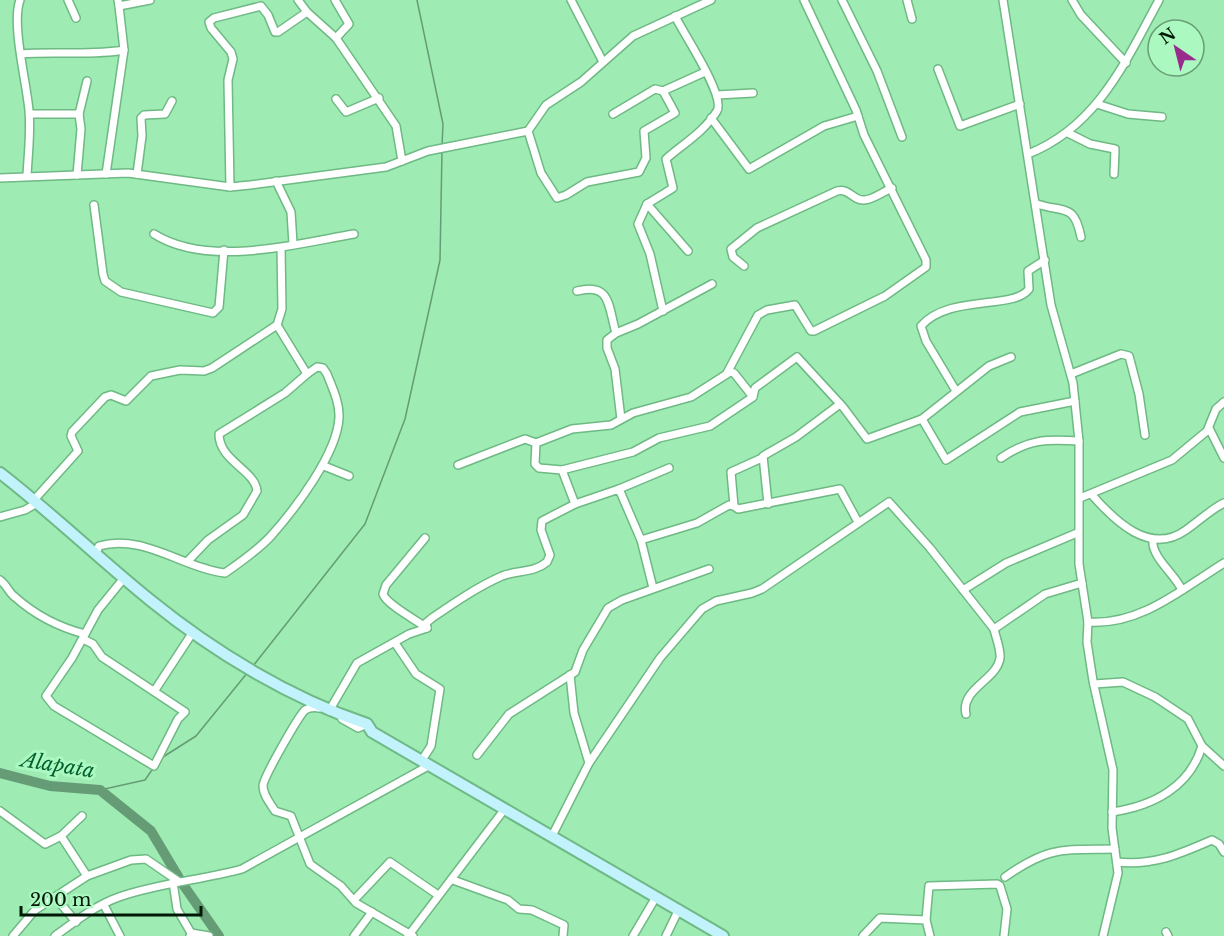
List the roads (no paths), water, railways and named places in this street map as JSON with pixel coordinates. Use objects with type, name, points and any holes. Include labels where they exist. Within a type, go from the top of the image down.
[{"type":"main road","points":[[0,473],[124,578],[193,632],[255,671],[329,711],[367,724],[372,732],[723,936]]},
{"type":"street","points":[[20,0],[17,9],[30,114],[27,176]]},
{"type":"street","points":[[68,0],[76,18]]},
{"type":"street","points":[[106,174],[124,50],[118,3],[150,0]]},
{"type":"street","points":[[297,0],[336,38],[379,98],[396,126],[402,161]]},
{"type":"street","points":[[335,0],[349,24],[336,38]]},
{"type":"street","points":[[571,0],[603,62]]},
{"type":"street","points":[[0,178],[137,174],[230,187],[386,167],[428,151],[528,131],[546,105],[581,82],[633,36],[711,0]]},
{"type":"street","points":[[458,465],[525,439],[536,443],[554,434],[572,429],[604,426],[633,413],[697,395],[727,373],[751,325],[762,312],[795,305],[811,331],[814,331],[885,296],[923,271],[926,260],[864,135],[858,116],[804,0]]},
{"type":"street","points":[[842,0],[877,71],[902,137]]},
{"type":"street","points":[[907,0],[912,19]]},
{"type":"street","points":[[1003,0],[1052,305],[1071,374],[1075,401],[1079,441],[1080,498],[1077,533],[1088,622],[1087,642],[1113,770],[1112,812],[1118,862],[1117,884],[1103,936]]},
{"type":"street","points":[[1072,0],[1081,15],[1126,63]]},
{"type":"street","points":[[1028,154],[1068,133],[1097,104],[1126,63],[1159,0]]},
{"type":"street","points":[[230,187],[228,80],[233,59],[231,52],[211,28],[209,22],[214,18],[258,6],[266,11],[275,32],[279,32],[307,12]]},
{"type":"street","points":[[663,311],[650,254],[638,224],[647,204],[673,188],[666,159],[683,148],[718,110],[717,94],[675,16]]},
{"type":"street","points":[[21,54],[41,52],[89,55],[124,50]]},
{"type":"street","points":[[938,69],[960,126],[1020,104]]},
{"type":"street","points":[[614,114],[655,89],[663,91],[705,72]]},
{"type":"street","points":[[77,176],[80,114],[87,81]]},
{"type":"street","points":[[528,131],[544,181],[557,198],[562,197],[587,182],[642,170],[646,158],[644,131],[675,113],[663,91]]},
{"type":"street","points":[[717,94],[753,93]]},
{"type":"street","points":[[336,99],[346,112],[379,98]]},
{"type":"street","points":[[137,174],[142,136],[141,118],[144,115],[165,114],[172,101]]},
{"type":"street","points":[[1097,104],[1128,114],[1162,117]]},
{"type":"street","points":[[30,114],[80,114]]},
{"type":"street","points":[[711,118],[749,169],[824,126],[858,116]]},
{"type":"street","points":[[1068,133],[1090,144],[1116,149],[1114,174]]},
{"type":"street","points":[[276,181],[291,212],[293,244]]},
{"type":"street","points":[[744,266],[733,256],[731,249],[757,228],[837,191],[848,191],[858,199],[867,200],[892,188]]},
{"type":"street","points":[[647,204],[688,250]]},
{"type":"street","points":[[1036,204],[1072,213],[1077,219],[1081,237]]},
{"type":"street","points":[[94,205],[105,281],[121,292],[213,313],[219,306],[224,250]]},
{"type":"street","points":[[154,234],[175,244],[224,250],[282,248],[293,244],[354,234]]},
{"type":"street","points":[[0,517],[25,510],[35,502],[78,452],[71,436],[72,432],[105,397],[111,395],[126,401],[156,374],[212,368],[277,325],[282,309],[282,248]]},
{"type":"street","points":[[956,391],[926,341],[921,326],[954,305],[1011,299],[1025,293],[1029,289],[1028,271],[1045,260]]},
{"type":"street","points":[[621,419],[615,369],[606,344],[616,333],[712,284]]},
{"type":"street","points":[[577,291],[591,287],[599,289],[605,295],[616,333]]},
{"type":"street","points":[[277,325],[307,374]]},
{"type":"street","points":[[1071,374],[1121,354],[1129,356],[1139,394],[1145,435]]},
{"type":"street","points":[[536,443],[535,466],[562,470],[633,452],[659,438],[705,428],[753,397],[755,388],[797,357],[868,439],[922,418],[989,366],[1011,357]]},
{"type":"street","points":[[96,553],[99,546],[121,544],[171,554],[187,562],[225,573],[246,558],[271,536],[324,466],[336,431],[339,413],[333,390],[323,368],[317,367],[285,393],[219,434],[228,457],[249,477],[257,491],[243,515],[208,540],[187,562]]},
{"type":"street","points":[[727,373],[734,373],[753,397]]},
{"type":"street","points":[[922,418],[947,460],[1020,411],[1075,401]]},
{"type":"street","points":[[1080,498],[1092,495],[1138,472],[1168,462],[1209,428],[1216,409],[1224,402]]},
{"type":"street","points":[[734,506],[732,471],[762,458],[812,427],[840,404]]},
{"type":"street","points":[[1209,428],[1224,458]]},
{"type":"street","points":[[1001,458],[1019,446],[1041,440],[1079,441]]},
{"type":"street","points":[[762,458],[768,504]]},
{"type":"street","points":[[324,466],[349,476]]},
{"type":"street","points":[[427,628],[426,622],[481,587],[503,576],[526,571],[547,562],[550,555],[541,530],[542,521],[575,504],[669,468]]},
{"type":"street","points":[[562,470],[575,504]]},
{"type":"street","points":[[619,489],[640,540],[653,588]]},
{"type":"street","points":[[640,540],[697,522],[729,505],[739,510],[842,489],[858,522]]},
{"type":"street","points":[[1092,495],[1117,521],[1153,540],[1166,539],[1185,531],[1208,511],[1224,503]]},
{"type":"street","points":[[552,836],[589,763],[660,658],[702,609],[716,601],[757,592],[887,503],[892,503],[994,629],[1000,657],[994,669],[965,705],[966,714]]},
{"type":"street","points":[[963,590],[1006,562],[1077,533]]},
{"type":"street","points":[[425,538],[386,585],[383,594],[388,603],[412,616],[427,628]]},
{"type":"street","points":[[1153,540],[1155,552],[1172,572],[1182,590]]},
{"type":"street","points":[[1088,622],[1124,620],[1158,605],[1224,563]]},
{"type":"street","points":[[477,755],[509,714],[575,672],[582,650],[608,608],[653,588],[709,569]]},
{"type":"street","points":[[0,580],[9,586],[14,597],[41,618],[84,636],[102,657],[185,712],[178,719],[154,766],[54,706],[46,696],[84,636],[98,610],[124,578]]},
{"type":"street","points":[[994,629],[1045,594],[1082,583]]},
{"type":"street","points":[[329,711],[354,667],[417,630],[427,628]]},
{"type":"street","points":[[155,690],[193,632]]},
{"type":"street","points":[[55,936],[104,904],[118,898],[175,882],[217,877],[242,869],[426,762],[431,746],[440,689],[416,674],[395,643]]},
{"type":"street","points":[[570,675],[574,712],[589,763]]},
{"type":"street","points":[[1094,684],[1123,682],[1155,697],[1188,719],[1202,746],[1224,766]]},
{"type":"street","points":[[367,724],[358,728],[315,707],[305,711],[292,729],[263,784],[265,795],[275,811],[291,816],[310,864],[355,898],[356,903],[390,920],[410,936],[438,895],[453,880],[504,810]]},
{"type":"street","points":[[1112,812],[1145,803],[1185,779],[1192,771],[1202,746]]},
{"type":"street","points":[[0,811],[45,844],[61,836],[82,816]]},
{"type":"street","points":[[61,836],[87,876]]},
{"type":"street","points":[[1118,862],[1148,863],[1186,852],[1212,840],[1222,842],[1224,852]]},
{"type":"street","points":[[1005,877],[1032,858],[1065,849],[1115,849]]},
{"type":"street","points":[[13,936],[35,910],[87,876],[131,860],[146,859],[175,882],[177,909],[191,934],[208,936]]},
{"type":"street","points":[[355,898],[390,862],[438,895]]},
{"type":"street","points":[[453,880],[508,900],[519,909],[532,910],[564,925],[563,936]]},
{"type":"street","points":[[930,936],[926,920],[928,886],[997,884],[1000,886],[1007,909],[1004,936]]},
{"type":"street","points":[[55,897],[76,922]]},
{"type":"street","points":[[633,936],[656,897]]},
{"type":"street","points":[[104,904],[120,936]]},
{"type":"street","points":[[666,936],[679,909]]},
{"type":"street","points":[[354,936],[372,912]]},
{"type":"street","points":[[863,936],[880,918],[926,920]]},
{"type":"waterway","points":[[417,0],[443,124],[442,146]]},
{"type":"waterway","points":[[253,666],[365,524],[405,419],[440,260],[442,151]]},
{"type":"waterway","points":[[163,757],[196,736],[248,672]]},
{"type":"waterway","points":[[100,790],[145,780],[154,767]]},
{"type":"waterway","name":"Alapata","points":[[0,773],[50,786],[100,790],[151,831],[182,883],[219,936]]}]
